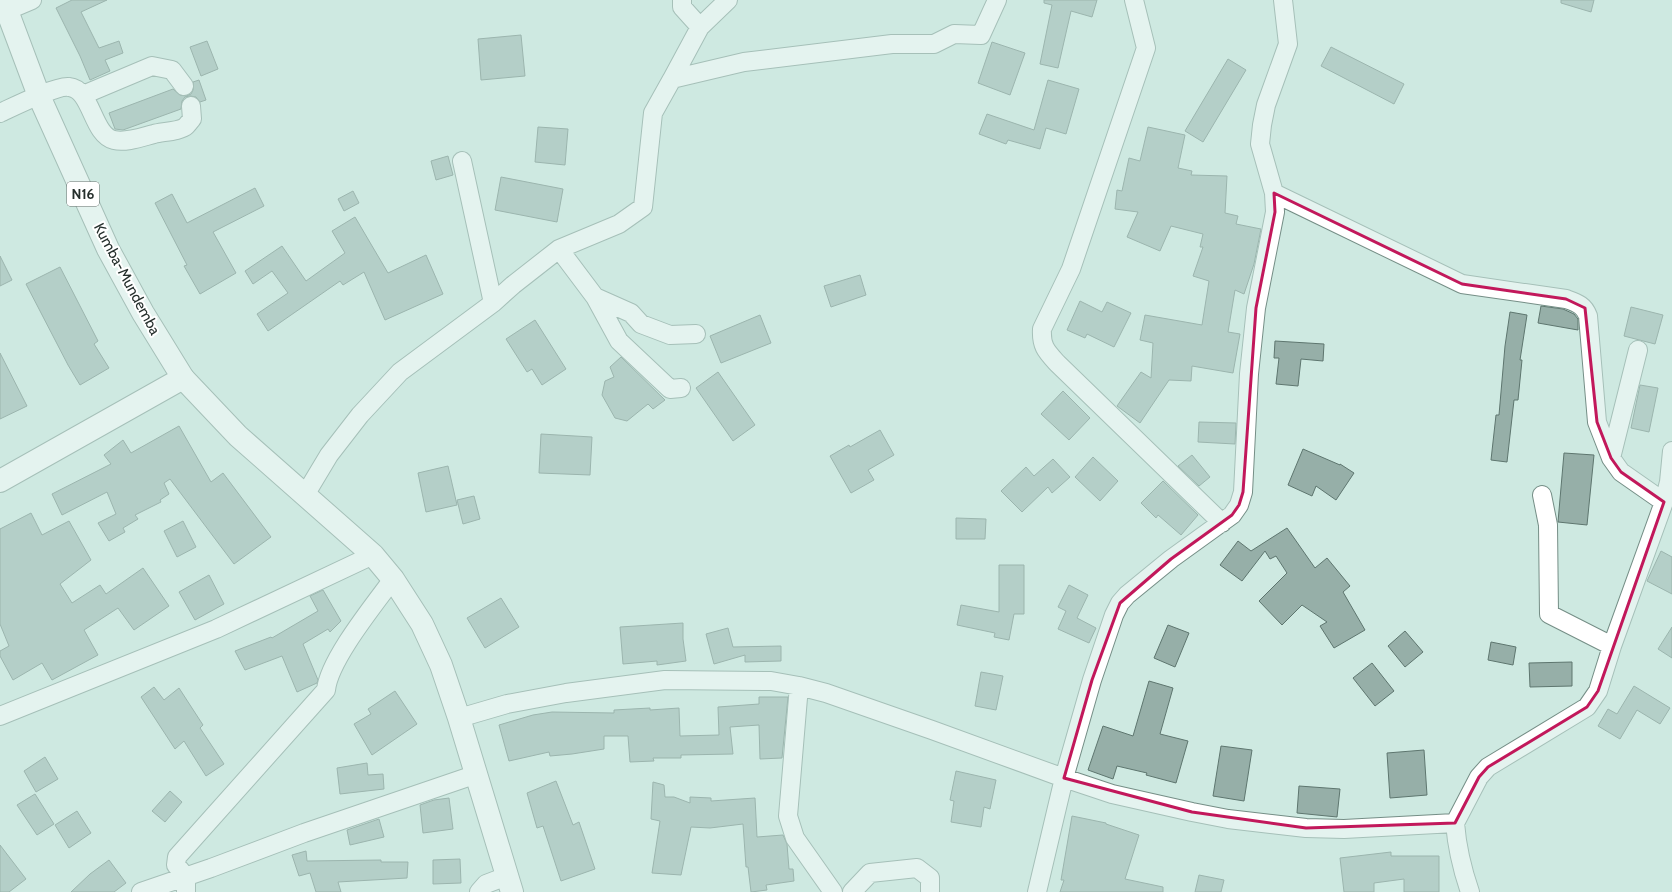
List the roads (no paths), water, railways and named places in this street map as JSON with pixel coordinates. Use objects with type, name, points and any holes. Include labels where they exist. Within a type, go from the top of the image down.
[{"type":"main road","name":"Kumba-Mundemba","points":[[5,6],[39,96],[108,249],[143,314],[183,378],[238,436],[373,555],[392,579],[422,624],[441,665],[459,718],[510,884]]},
{"type":"main road","points":[[0,481],[183,378]]},
{"type":"street","points":[[5,6],[32,0]]},
{"type":"street","points":[[682,0],[682,7],[700,27]]},
{"type":"street","points":[[304,495],[329,455],[360,415],[400,372],[493,303],[513,285],[559,249],[619,224],[643,207],[653,113],[700,27],[728,0]]},
{"type":"street","points":[[672,79],[744,62],[892,44],[934,44],[954,34],[981,35],[997,0]]},
{"type":"street","points":[[1134,0],[1146,48],[1071,269],[1042,329],[1041,340],[1045,350],[1056,364],[1222,523]]},
{"type":"street","points":[[1037,892],[1064,778],[1092,680],[1114,615],[1120,603],[1126,595],[1170,559],[1232,515],[1239,505],[1243,492],[1249,374],[1256,308],[1275,212],[1274,194],[1260,144],[1266,105],[1288,44],[1283,0]]},
{"type":"street","points":[[83,95],[152,66],[172,70],[184,86]]},
{"type":"street","points":[[0,113],[67,86],[76,88],[83,95],[95,120],[108,138],[115,141],[185,127],[192,119],[191,106]]},
{"type":"street","points":[[462,161],[493,303]]},
{"type":"street","points":[[1274,194],[1462,284],[1566,299],[1578,303],[1585,308],[1588,316],[1597,422],[1611,458],[1621,472],[1664,502]]},
{"type":"street","points":[[559,249],[595,297],[619,341],[670,389],[681,388]]},
{"type":"street","points":[[595,297],[631,312],[641,324],[670,335],[696,334]]},
{"type":"street","points":[[1611,458],[1638,350]]},
{"type":"street","points":[[1470,892],[1461,865],[1457,846],[1455,823],[1479,777],[1488,767],[1587,707],[1598,691],[1612,646],[1664,502],[1669,482],[1672,451]]},
{"type":"street","points":[[1542,495],[1548,525],[1549,614],[1612,646]]},
{"type":"street","points":[[0,716],[216,629],[373,555]]},
{"type":"street","points":[[186,884],[176,865],[178,857],[326,690],[329,676],[333,667],[392,579]]},
{"type":"street","points":[[459,718],[507,704],[566,693],[665,680],[770,681],[826,693],[1112,794],[1192,812],[1228,819],[1306,828],[1344,829],[1455,823]]},
{"type":"street","points":[[799,686],[788,816],[795,838],[833,892]]},
{"type":"street","points":[[141,892],[186,884],[304,833],[477,774]]},
{"type":"street","points":[[852,892],[870,873],[918,868],[930,878],[930,892]]},
{"type":"street","points":[[478,892],[486,884],[510,884]]}]
